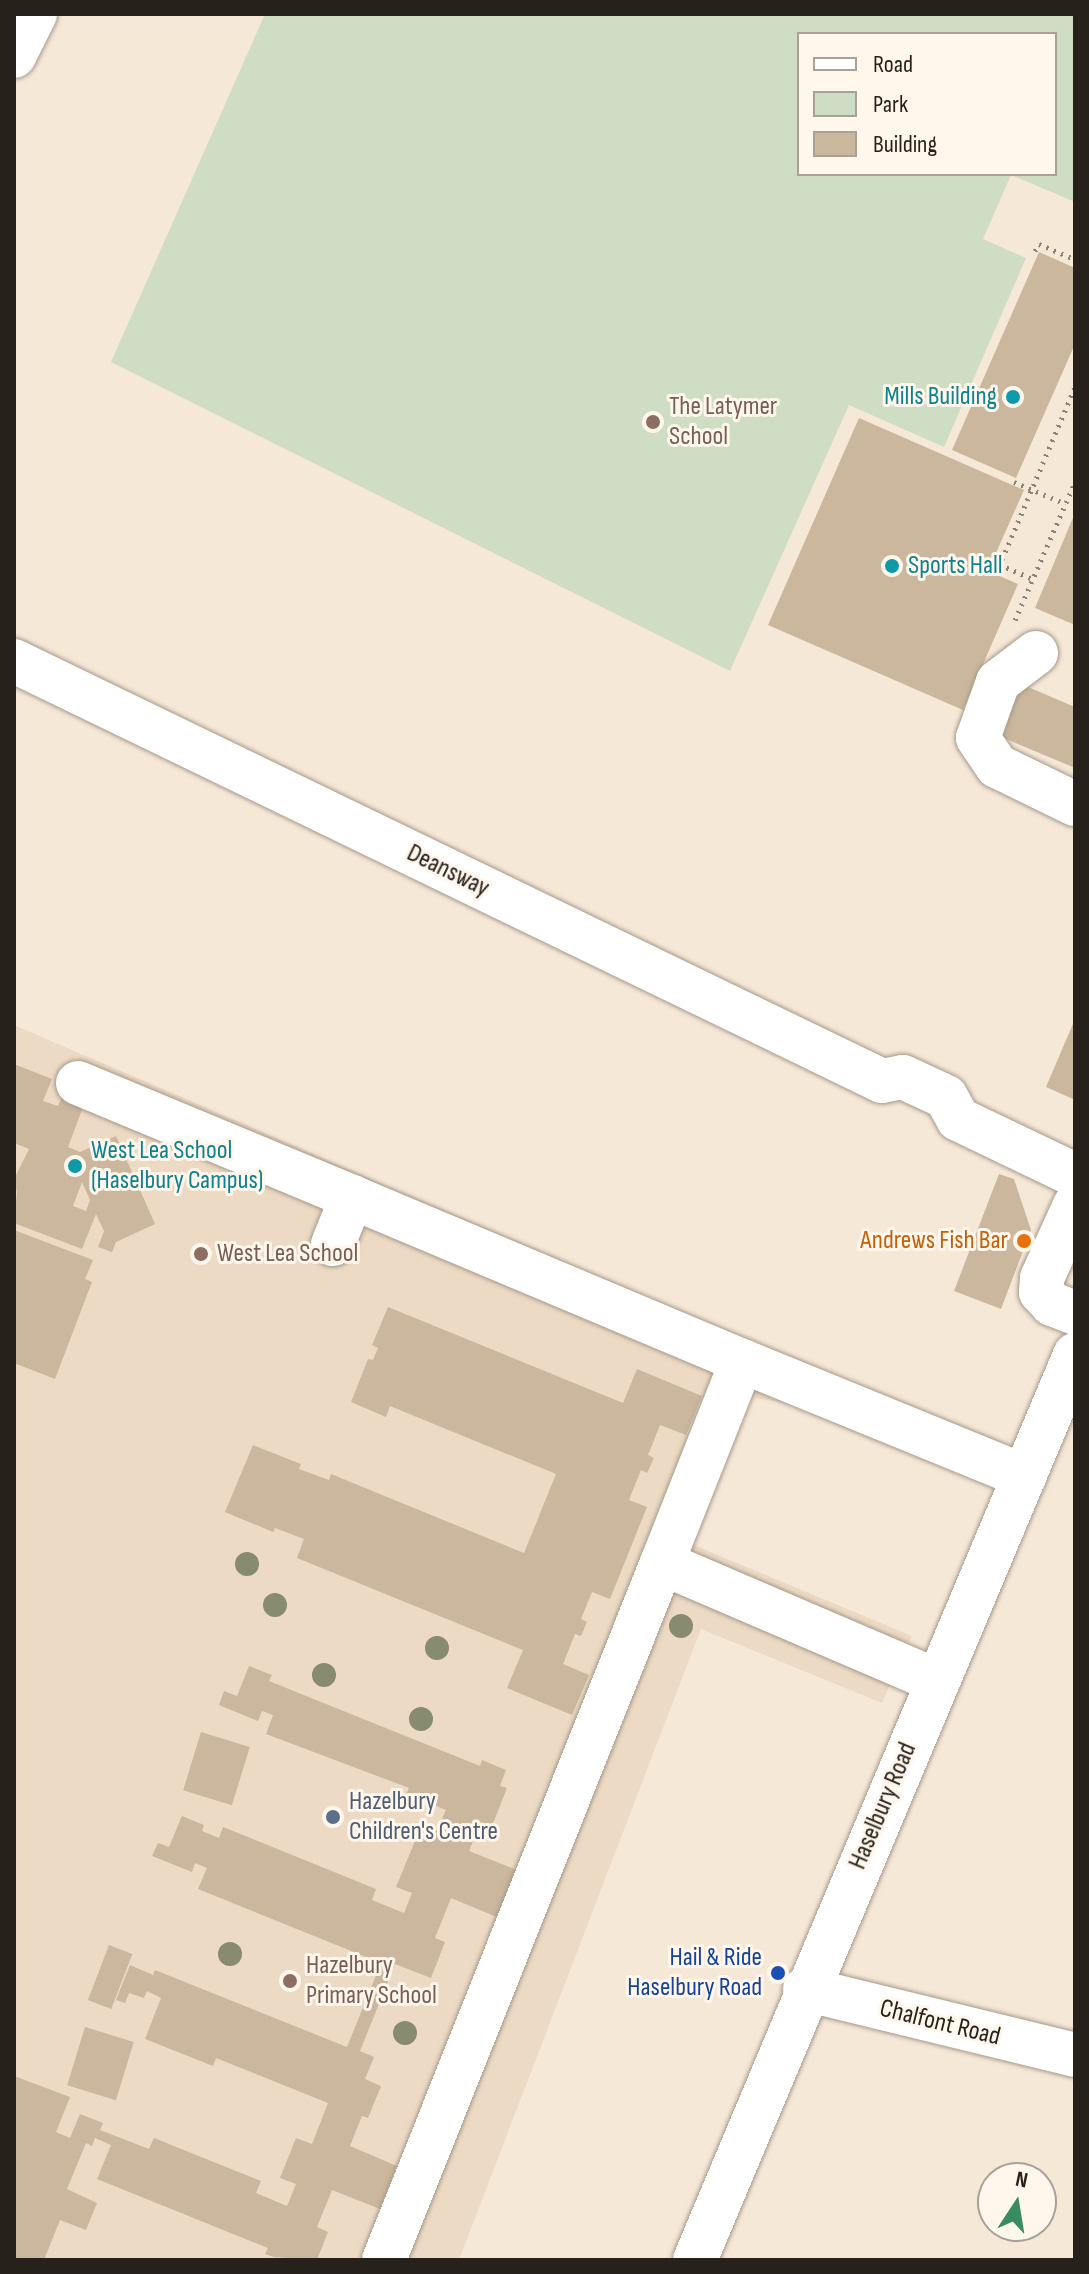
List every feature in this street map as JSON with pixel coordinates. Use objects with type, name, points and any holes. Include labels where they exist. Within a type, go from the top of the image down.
[{"type":"street","points":[[14,56],[35,14]]},
{"type":"street","points":[[1036,653],[998,682],[978,738],[997,766],[1075,804]]},
{"type":"street","name":"Deansway","points":[[14,661],[882,1081],[891,1102],[934,1122],[958,1119],[1075,1175]]},
{"type":"street","points":[[78,1083],[1024,1476]]},
{"type":"street","points":[[333,1244],[352,1197]]},
{"type":"street","points":[[1075,1205],[1042,1278],[1041,1292],[1052,1304],[1075,1313]]},
{"type":"street","name":"Haselbury Road","points":[[695,2260],[805,1989],[1075,1355]]},
{"type":"street","points":[[384,2260],[742,1361]]},
{"type":"street","points":[[662,1563],[937,1681]]},
{"type":"street","name":"Chalfont Road","points":[[805,1989],[1075,2055]]},
{"type":"path","points":[[1035,251],[1039,244],[1075,259]]},
{"type":"path","points":[[996,574],[1075,387]]},
{"type":"path","points":[[1014,482],[1066,504]]},
{"type":"path","points":[[998,682],[1000,656],[1075,482]]},
{"type":"path","points":[[992,561],[1033,579]]},
{"type":"shaded area","name":"Hazelbury Primary School","points":[[14,1025],[967,1435],[743,1396],[687,1542],[912,1636],[882,1703],[701,1629],[459,2260],[14,2260]]},
{"type":"green space","name":"The Latymer School","points":[[265,14],[1075,14],[1075,202],[1013,176],[1057,176],[1057,32],[797,32],[797,176],[1011,176],[983,239],[1026,258],[944,447],[849,405],[730,671],[111,362]]},
{"type":"building","name":"Mills Building","points":[[1039,252],[1075,268],[1075,344],[1016,478],[952,450]]},
{"type":"building","name":"Sports Hall","points":[[859,418],[1024,490],[988,571],[1018,584],[963,710],[768,625]]},
{"type":"building","points":[[1075,513],[1075,625],[1035,608]]},
{"type":"building","points":[[1021,684],[1075,707],[1075,768],[999,736]]},
{"type":"building","points":[[1075,1019],[1075,1100],[1046,1087]]},
{"type":"building","name":"West Lea School (Haselbury Campus)","points":[[14,1064],[52,1079],[43,1101],[58,1106],[65,1090],[86,1099],[68,1147],[80,1152],[116,1136],[155,1224],[116,1242],[112,1252],[98,1247],[104,1231],[96,1214],[82,1249],[14,1223],[17,1192],[14,1179],[29,1149],[14,1143]],"holes":[[[82,1182],[90,1200],[86,1211],[73,1206]]]},
{"type":"building","points":[[999,1174],[1014,1179],[1031,1230],[1001,1309],[954,1291]]},
{"type":"building","points":[[14,1230],[93,1260],[85,1279],[92,1282],[55,1379],[14,1363]]},
{"type":"building","points":[[388,1307],[623,1403],[637,1369],[702,1396],[686,1435],[660,1425],[648,1455],[654,1458],[647,1473],[641,1470],[629,1500],[647,1507],[610,1599],[592,1592],[581,1619],[587,1622],[581,1636],[575,1634],[563,1664],[589,1675],[572,1715],[507,1688],[523,1650],[297,1558],[304,1539],[275,1528],[273,1532],[225,1512],[253,1445],[301,1464],[299,1469],[329,1480],[331,1474],[524,1553],[556,1474],[390,1406],[386,1417],[351,1402],[368,1359],[373,1360],[378,1348],[372,1345]]},
{"type":"building","points":[[249,1666],[272,1675],[269,1681],[480,1766],[482,1760],[506,1770],[500,1786],[507,1788],[492,1826],[481,1822],[469,1851],[522,1872],[504,1920],[451,1898],[435,1938],[445,1942],[431,1978],[395,1964],[360,2051],[374,2057],[365,2079],[381,2086],[368,2118],[362,2116],[350,2146],[397,2166],[380,2209],[332,2190],[317,2227],[328,2232],[317,2260],[265,2254],[268,2248],[97,2179],[111,2145],[95,2138],[92,2146],[86,2143],[67,2189],[97,2203],[86,2230],[60,2220],[44,2260],[14,2257],[14,2076],[70,2097],[56,2132],[70,2138],[80,2114],[103,2123],[100,2130],[149,2149],[154,2138],[261,2181],[256,2193],[287,2206],[296,2184],[280,2178],[296,2138],[312,2144],[328,2103],[216,2058],[213,2066],[145,2039],[161,1998],[147,1991],[144,1998],[129,1993],[125,2003],[116,2000],[130,1965],[153,1975],[155,1970],[347,2047],[381,1963],[198,1889],[207,1868],[195,1863],[192,1872],[152,1856],[158,1843],[169,1847],[182,1816],[204,1825],[202,1831],[219,1838],[223,1827],[376,1889],[372,1900],[404,1913],[412,1893],[396,1887],[422,1824],[437,1830],[446,1810],[406,1794],[409,1788],[266,1734],[273,1715],[262,1711],[258,1721],[219,1705],[224,1691],[237,1696]]},
{"type":"building","points":[[201,1732],[250,1747],[232,1805],[183,1790]]},
{"type":"building","points":[[109,1945],[132,1954],[111,2009],[88,2000]]},
{"type":"building","points":[[85,2027],[134,2042],[116,2100],[67,2085]]},
{"type":"place","name":"Mills Building","points":[[1013,397]]},
{"type":"place","name":"The Latymer School","points":[[653,422]]},
{"type":"place","name":"Sports Hall","points":[[892,566]]},
{"type":"place","name":"West Lea School (Haselbury Campus)","points":[[75,1166]]},
{"type":"place","name":"Andrews Fish Bar","points":[[1024,1241]]},
{"type":"place","name":"West Lea School","points":[[201,1254]]},
{"type":"place","name":"Hazelbury Children's Centre","points":[[333,1817]]},
{"type":"place","name":"Hail & Ride Haselbury Road","points":[[778,1973]]},
{"type":"place","name":"Hazelbury Primary School","points":[[290,1981]]}]
